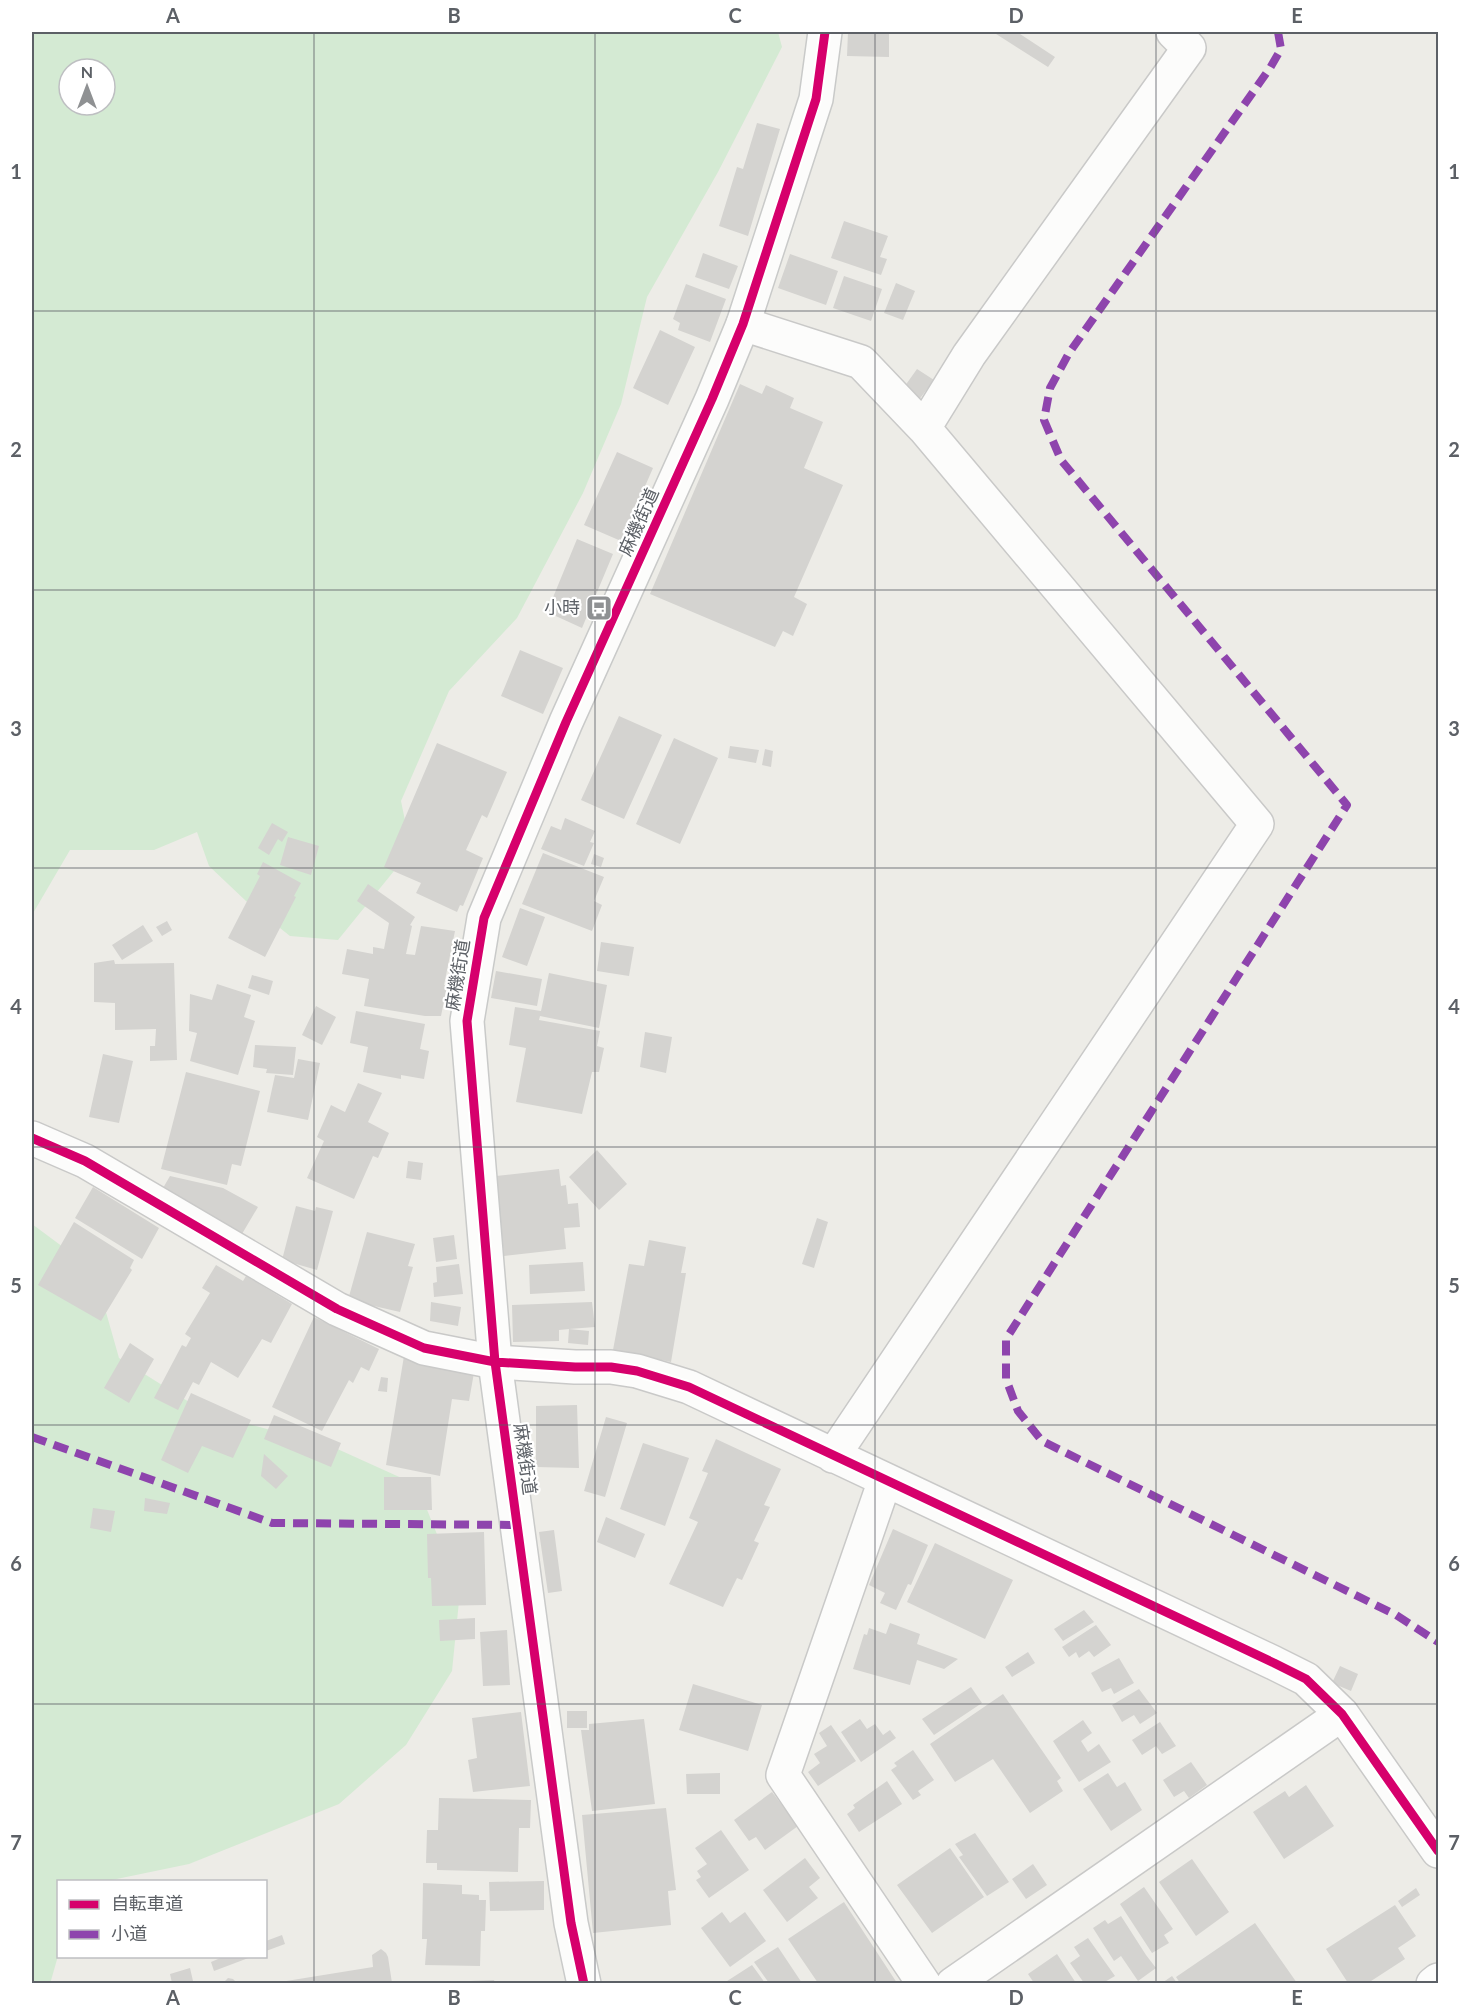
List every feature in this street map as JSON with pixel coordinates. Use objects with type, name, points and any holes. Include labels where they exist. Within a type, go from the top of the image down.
[{"type":"street","name":"麻機街道","points":[[584,1983],[571,1923],[561,1854],[495,1362],[467,1021],[484,918],[566,722],[712,399],[743,324],[816,99],[825,32]]},
{"type":"street","points":[[924,428],[969,355],[1189,48],[1173,32]]},
{"type":"street","points":[[743,324],[861,362],[924,428],[1257,824],[833,1456]]},
{"type":"street","points":[[32,1138],[85,1161],[337,1309],[424,1348],[495,1362],[611,1367],[637,1371],[689,1387],[1306,1679],[1342,1714],[1438,1851]]},
{"type":"street","points":[[885,1480],[783,1775],[924,1983]]},
{"type":"street","points":[[953,1983],[1342,1714]]},
{"type":"street","points":[[1433,1983],[1438,1980]]},
{"type":"green space","points":[[32,32],[778,32],[782,47],[718,172],[647,297],[621,404],[583,493],[517,618],[449,691],[401,801],[411,850],[338,940],[290,936],[246,901],[209,866],[197,832],[154,850],[70,850],[32,915]]},
{"type":"green space","points":[[32,1224],[94,1270],[119,1358],[205,1412],[333,1447],[417,1485],[460,1591],[452,1671],[406,1745],[339,1804],[189,1864],[112,1880],[57,1880],[57,1958],[50,1984],[32,1983]]},
{"type":"building","points":[[848,32],[889,32],[889,57],[847,56]]},
{"type":"building","points":[[993,32],[1017,32],[1055,57],[1048,67]]},
{"type":"building","points":[[757,123],[780,129],[748,236],[719,226],[737,167],[743,169]]},
{"type":"building","points":[[844,221],[888,236],[880,257],[887,259],[881,275],[831,258]]},
{"type":"building","points":[[703,253],[738,266],[729,289],[695,277]]},
{"type":"building","points":[[790,254],[838,271],[826,305],[778,288]]},
{"type":"building","points":[[844,276],[882,289],[871,321],[833,308]]},
{"type":"building","points":[[896,283],[915,291],[903,320],[884,313]]},
{"type":"building","points":[[686,284],[726,299],[710,342],[678,330],[680,323],[673,319]]},
{"type":"building","points":[[660,330],[695,347],[668,405],[633,388]]},
{"type":"building","points":[[917,369],[934,380],[918,401],[902,390]]},
{"type":"building","points":[[740,384],[762,394],[766,385],[794,398],[790,408],[823,422],[804,468],[843,485],[794,597],[807,604],[793,636],[783,631],[775,647],[650,594]]},
{"type":"building","points":[[617,452],[653,468],[621,541],[584,525]]},
{"type":"building","points":[[577,539],[613,554],[582,628],[547,612]]},
{"type":"building","points":[[520,650],[563,668],[543,714],[501,696]]},
{"type":"building","points":[[619,716],[662,735],[624,819],[581,800]]},
{"type":"building","points":[[674,738],[718,758],[680,844],[636,824]]},
{"type":"building","points":[[437,743],[507,772],[487,818],[482,815],[466,850],[483,858],[463,906],[460,905],[457,912],[416,893],[421,883],[384,867]]},
{"type":"building","points":[[730,746],[759,750],[756,763],[728,758]]},
{"type":"building","points":[[765,749],[773,751],[771,767],[762,765]]},
{"type":"building","points":[[565,818],[595,831],[590,842],[594,843],[584,866],[541,849],[551,826],[561,830]]},
{"type":"building","points":[[272,823],[288,832],[282,842],[278,839],[269,855],[258,848]]},
{"type":"building","points":[[288,837],[319,846],[311,875],[280,865]]},
{"type":"building","points":[[543,853],[604,877],[594,901],[602,905],[592,931],[522,904]]},
{"type":"building","points":[[594,854],[604,858],[601,867],[591,864]]},
{"type":"building","points":[[263,862],[301,883],[265,957],[228,938],[260,876],[257,874]]},
{"type":"building","points":[[368,884],[415,917],[410,925],[412,926],[406,954],[415,955],[421,926],[455,931],[444,985],[447,986],[441,1016],[425,1016],[364,1006],[369,979],[342,974],[347,949],[373,954],[373,947],[384,949],[389,923],[357,901]]},
{"type":"building","points":[[520,908],[545,917],[527,966],[502,957]]},
{"type":"building","points":[[167,921],[172,930],[162,936],[156,927]]},
{"type":"building","points":[[143,925],[153,941],[122,960],[112,945]]},
{"type":"building","points":[[601,942],[634,947],[629,976],[597,971]]},
{"type":"building","points":[[114,960],[115,964],[174,963],[177,1060],[150,1061],[150,1046],[155,1046],[156,1029],[115,1030],[115,1003],[94,1002],[94,963]]},
{"type":"building","points":[[496,971],[542,979],[537,1006],[491,998]]},
{"type":"building","points":[[549,973],[607,985],[599,1028],[540,1016],[539,1020],[600,1031],[597,1046],[604,1048],[599,1072],[592,1072],[582,1114],[516,1102],[526,1048],[509,1045],[515,1007],[541,1011]]},
{"type":"building","points":[[252,975],[273,981],[269,995],[248,988]]},
{"type":"building","points":[[217,984],[251,995],[244,1017],[255,1021],[238,1075],[190,1061],[197,1033],[189,1031],[190,994],[212,1000]]},
{"type":"building","points":[[316,1006],[336,1017],[322,1045],[302,1035]]},
{"type":"building","points":[[356,1011],[425,1024],[420,1049],[429,1051],[424,1079],[401,1075],[401,1079],[363,1072],[368,1047],[350,1043]]},
{"type":"building","points":[[645,1032],[672,1037],[666,1073],[640,1067]]},
{"type":"building","points":[[255,1045],[296,1047],[293,1075],[266,1073],[267,1069],[253,1067]]},
{"type":"building","points":[[103,1054],[133,1061],[119,1123],[89,1117]]},
{"type":"building","points":[[298,1059],[320,1063],[308,1120],[267,1112],[275,1075],[294,1078]]},
{"type":"building","points":[[186,1072],[260,1091],[241,1166],[232,1164],[227,1185],[161,1169]]},
{"type":"building","points":[[358,1083],[382,1093],[368,1122],[389,1133],[378,1158],[373,1156],[354,1199],[307,1178],[324,1141],[317,1137],[331,1105],[345,1112]]},
{"type":"building","points":[[597,1150],[627,1184],[599,1210],[569,1177]]},
{"type":"building","points":[[408,1161],[423,1163],[421,1180],[406,1178]]},
{"type":"building","points":[[559,1169],[561,1186],[566,1185],[568,1204],[578,1203],[580,1227],[564,1228],[566,1249],[504,1256],[496,1176]]},
{"type":"building","points":[[170,1176],[223,1188],[258,1207],[239,1239],[159,1195]]},
{"type":"building","points":[[93,1187],[159,1228],[142,1259],[75,1218]]},
{"type":"building","points":[[296,1206],[315,1211],[316,1207],[333,1211],[317,1270],[282,1260]]},
{"type":"building","points":[[817,1218],[828,1222],[814,1268],[802,1264]]},
{"type":"building","points":[[74,1222],[134,1260],[130,1268],[132,1270],[101,1321],[38,1285]]},
{"type":"building","points":[[367,1232],[415,1244],[408,1266],[413,1267],[400,1312],[348,1300]]},
{"type":"building","points":[[454,1235],[457,1259],[436,1262],[433,1238]]},
{"type":"building","points":[[649,1240],[686,1247],[681,1273],[686,1273],[671,1362],[613,1350],[629,1264],[644,1266]]},
{"type":"building","points":[[583,1262],[585,1291],[530,1294],[529,1265]]},
{"type":"building","points":[[459,1264],[463,1294],[434,1297],[433,1283],[437,1282],[436,1267]]},
{"type":"building","points":[[216,1265],[243,1281],[246,1276],[292,1304],[271,1343],[262,1339],[238,1378],[211,1362],[199,1385],[193,1382],[178,1410],[154,1398],[182,1345],[186,1347],[191,1338],[185,1334],[210,1293],[202,1288]]},
{"type":"building","points":[[431,1302],[461,1307],[458,1326],[430,1321]]},
{"type":"building","points":[[592,1302],[595,1327],[559,1330],[559,1341],[513,1342],[512,1305]]},
{"type":"building","points":[[314,1317],[379,1349],[369,1371],[361,1367],[353,1383],[349,1380],[322,1431],[272,1407]]},
{"type":"building","points":[[569,1329],[589,1331],[588,1345],[568,1343]]},
{"type":"building","points":[[130,1343],[154,1359],[129,1403],[104,1388]]},
{"type":"building","points":[[404,1356],[475,1367],[469,1401],[452,1399],[440,1476],[386,1465]]},
{"type":"building","points":[[381,1377],[388,1378],[387,1392],[378,1391]]},
{"type":"building","points":[[191,1393],[251,1420],[233,1458],[202,1446],[188,1473],[161,1460]]},
{"type":"building","points":[[577,1405],[579,1468],[536,1467],[536,1406]]},
{"type":"building","points":[[274,1415],[341,1443],[331,1467],[264,1439]]},
{"type":"building","points":[[606,1417],[627,1423],[605,1497],[584,1491]]},
{"type":"building","points":[[716,1439],[781,1469],[764,1505],[770,1507],[754,1541],[759,1543],[742,1580],[737,1578],[723,1607],[669,1584],[698,1522],[689,1518],[708,1473],[702,1471]]},
{"type":"building","points":[[643,1443],[689,1458],[665,1526],[620,1509]]},
{"type":"building","points":[[264,1454],[288,1476],[276,1489],[261,1476]]},
{"type":"building","points":[[384,1477],[431,1477],[432,1510],[384,1510]]},
{"type":"building","points":[[145,1498],[170,1503],[167,1514],[144,1511]]},
{"type":"building","points":[[93,1508],[115,1511],[111,1532],[90,1528]]},
{"type":"building","points":[[606,1517],[645,1534],[635,1558],[597,1542]]},
{"type":"building","points":[[893,1529],[928,1545],[911,1585],[908,1584],[896,1610],[880,1603],[885,1593],[869,1585]]},
{"type":"building","points":[[554,1530],[562,1591],[548,1593],[539,1532]]},
{"type":"building","points":[[484,1532],[486,1605],[432,1606],[431,1578],[428,1578],[427,1534]]},
{"type":"building","points":[[935,1543],[1013,1580],[985,1639],[907,1602]]},
{"type":"building","points":[[1084,1610],[1094,1622],[1063,1641],[1054,1629]]},
{"type":"building","points":[[475,1618],[475,1639],[440,1641],[439,1620]]},
{"type":"building","points":[[890,1623],[920,1634],[917,1644],[958,1659],[944,1669],[917,1660],[910,1685],[853,1669],[864,1634],[867,1635],[869,1628],[886,1634]]},
{"type":"building","points":[[1096,1625],[1111,1645],[1094,1657],[1089,1651],[1079,1658],[1076,1652],[1069,1657],[1062,1647]]},
{"type":"building","points":[[507,1630],[510,1685],[483,1686],[480,1632]]},
{"type":"building","points":[[1028,1652],[1035,1663],[1012,1677],[1005,1667]]},
{"type":"building","points":[[1119,1658],[1134,1683],[1114,1694],[1111,1688],[1102,1692],[1091,1673]]},
{"type":"building","points":[[1340,1666],[1358,1674],[1351,1691],[1332,1683]]},
{"type":"building","points":[[693,1684],[762,1705],[748,1751],[679,1730]]},
{"type":"building","points":[[971,1687],[982,1703],[934,1735],[922,1719]]},
{"type":"building","points":[[1139,1689],[1157,1713],[1140,1724],[1134,1715],[1122,1722],[1112,1705]]},
{"type":"building","points":[[1003,1694],[1061,1778],[1057,1781],[1063,1791],[1030,1813],[993,1759],[955,1782],[930,1744]]},
{"type":"building","points":[[567,1711],[587,1711],[587,1728],[567,1728]]},
{"type":"building","points":[[521,1712],[530,1786],[473,1792],[468,1760],[477,1758],[472,1718]]},
{"type":"building","points":[[644,1719],[655,1804],[592,1811],[581,1730],[589,1730],[589,1724]]},
{"type":"building","points":[[860,1719],[867,1729],[875,1724],[883,1735],[890,1730],[896,1738],[861,1762],[841,1732]]},
{"type":"building","points":[[1083,1720],[1092,1733],[1081,1741],[1088,1752],[1099,1744],[1111,1762],[1079,1782],[1053,1741]]},
{"type":"building","points":[[1160,1722],[1176,1746],[1162,1754],[1156,1746],[1142,1755],[1132,1740]]},
{"type":"building","points":[[831,1725],[856,1761],[818,1786],[808,1772],[820,1763],[814,1754],[827,1746],[819,1733]]},
{"type":"building","points":[[913,1750],[934,1780],[918,1791],[921,1795],[913,1800],[891,1770],[897,1766],[894,1763]]},
{"type":"building","points":[[1191,1762],[1207,1785],[1189,1798],[1184,1791],[1174,1797],[1163,1780]]},
{"type":"building","points":[[720,1773],[720,1794],[687,1794],[686,1774]]},
{"type":"building","points":[[1108,1773],[1117,1787],[1125,1782],[1142,1810],[1111,1831],[1083,1789]]},
{"type":"building","points":[[887,1781],[902,1804],[859,1832],[847,1814],[855,1808],[853,1805]]},
{"type":"building","points":[[1306,1785],[1334,1826],[1284,1859],[1253,1812],[1285,1791],[1289,1797]]},
{"type":"building","points":[[772,1792],[798,1826],[765,1850],[756,1837],[749,1841],[734,1820]]},
{"type":"building","points":[[439,1798],[531,1800],[530,1828],[519,1828],[518,1872],[437,1870],[437,1863],[426,1863],[427,1830],[438,1830]]},
{"type":"building","points":[[666,1808],[676,1890],[668,1891],[671,1925],[593,1933],[582,1815]]},
{"type":"building","points":[[721,1830],[749,1870],[709,1898],[696,1880],[701,1877],[697,1871],[707,1864],[695,1848]]},
{"type":"building","points":[[975,1833],[1009,1882],[987,1896],[959,1857],[963,1855],[955,1844]]},
{"type":"building","points":[[950,1848],[984,1897],[932,1933],[897,1885]]},
{"type":"building","points":[[805,1858],[820,1878],[809,1887],[818,1898],[787,1922],[763,1890]]},
{"type":"building","points":[[1192,1859],[1229,1912],[1196,1936],[1159,1882]]},
{"type":"building","points":[[1033,1864],[1047,1885],[1026,1899],[1012,1879]]},
{"type":"building","points":[[544,1881],[544,1910],[490,1911],[489,1882]]},
{"type":"building","points":[[423,1883],[462,1885],[462,1894],[479,1895],[479,1900],[486,1900],[485,1931],[481,1931],[480,1966],[425,1965],[427,1939],[422,1939]]},
{"type":"building","points":[[1144,1887],[1173,1929],[1164,1935],[1169,1943],[1152,1953],[1120,1904]]},
{"type":"building","points":[[1416,1888],[1420,1895],[1402,1907],[1398,1901]]},
{"type":"building","points":[[844,1902],[897,1983],[818,1983],[788,1939]]},
{"type":"building","points":[[1395,1905],[1416,1936],[1398,1948],[1405,1959],[1368,1983],[1348,1983],[1326,1949]]},
{"type":"building","points":[[722,1912],[730,1923],[745,1912],[766,1941],[730,1967],[701,1928]]},
{"type":"building","points":[[1121,1916],[1156,1968],[1138,1981],[1121,1956],[1114,1961],[1093,1928],[1105,1920],[1108,1924]]},
{"type":"building","points":[[1255,1923],[1297,1983],[1180,1983],[1176,1977]]},
{"type":"building","points":[[282,1935],[285,1944],[267,1951],[267,1941]]},
{"type":"building","points":[[1088,1938],[1115,1976],[1103,1983],[1084,1983],[1070,1963],[1080,1956],[1074,1947]]},
{"type":"building","points":[[778,1947],[802,1983],[769,1983],[754,1962]]},
{"type":"building","points":[[381,1949],[388,1957],[392,1983],[274,1983],[373,1967],[372,1955]]},
{"type":"building","points":[[1057,1954],[1076,1983],[1034,1983],[1028,1974]]},
{"type":"building","points":[[220,1958],[248,1958],[214,1971],[211,1962]]},
{"type":"building","points":[[752,1965],[765,1983],[724,1983]]},
{"type":"building","points":[[190,1968],[193,1981],[172,1983],[170,1974]]},
{"type":"building","points":[[1172,1976],[1177,1983],[1162,1983]]},
{"type":"building","points":[[228,1978],[233,1979],[237,1983],[223,1983]]},
{"type":"building","points":[[494,1980],[495,1983],[470,1983],[470,1981]]},
{"type":"marked path","points":[[1278,32],[1281,49],[1270,68],[1069,353],[1050,388],[1044,420],[1061,460],[1347,805],[1006,1339],[1006,1379],[1018,1411],[1042,1441],[1396,1615],[1438,1642]]},
{"type":"marked path","points":[[32,1437],[272,1523],[517,1525]]},
{"type":"cycle path","points":[[584,1984],[571,1923],[495,1362],[467,1021],[484,918],[566,722],[712,399],[743,324],[816,99],[825,32]]},
{"type":"cycle path","points":[[32,1138],[85,1161],[337,1309],[424,1348],[495,1362],[611,1367],[637,1371],[689,1387],[1306,1679],[1342,1714],[1438,1851]]},
{"type":"place","name":"小時","points":[[599,608]]}]
